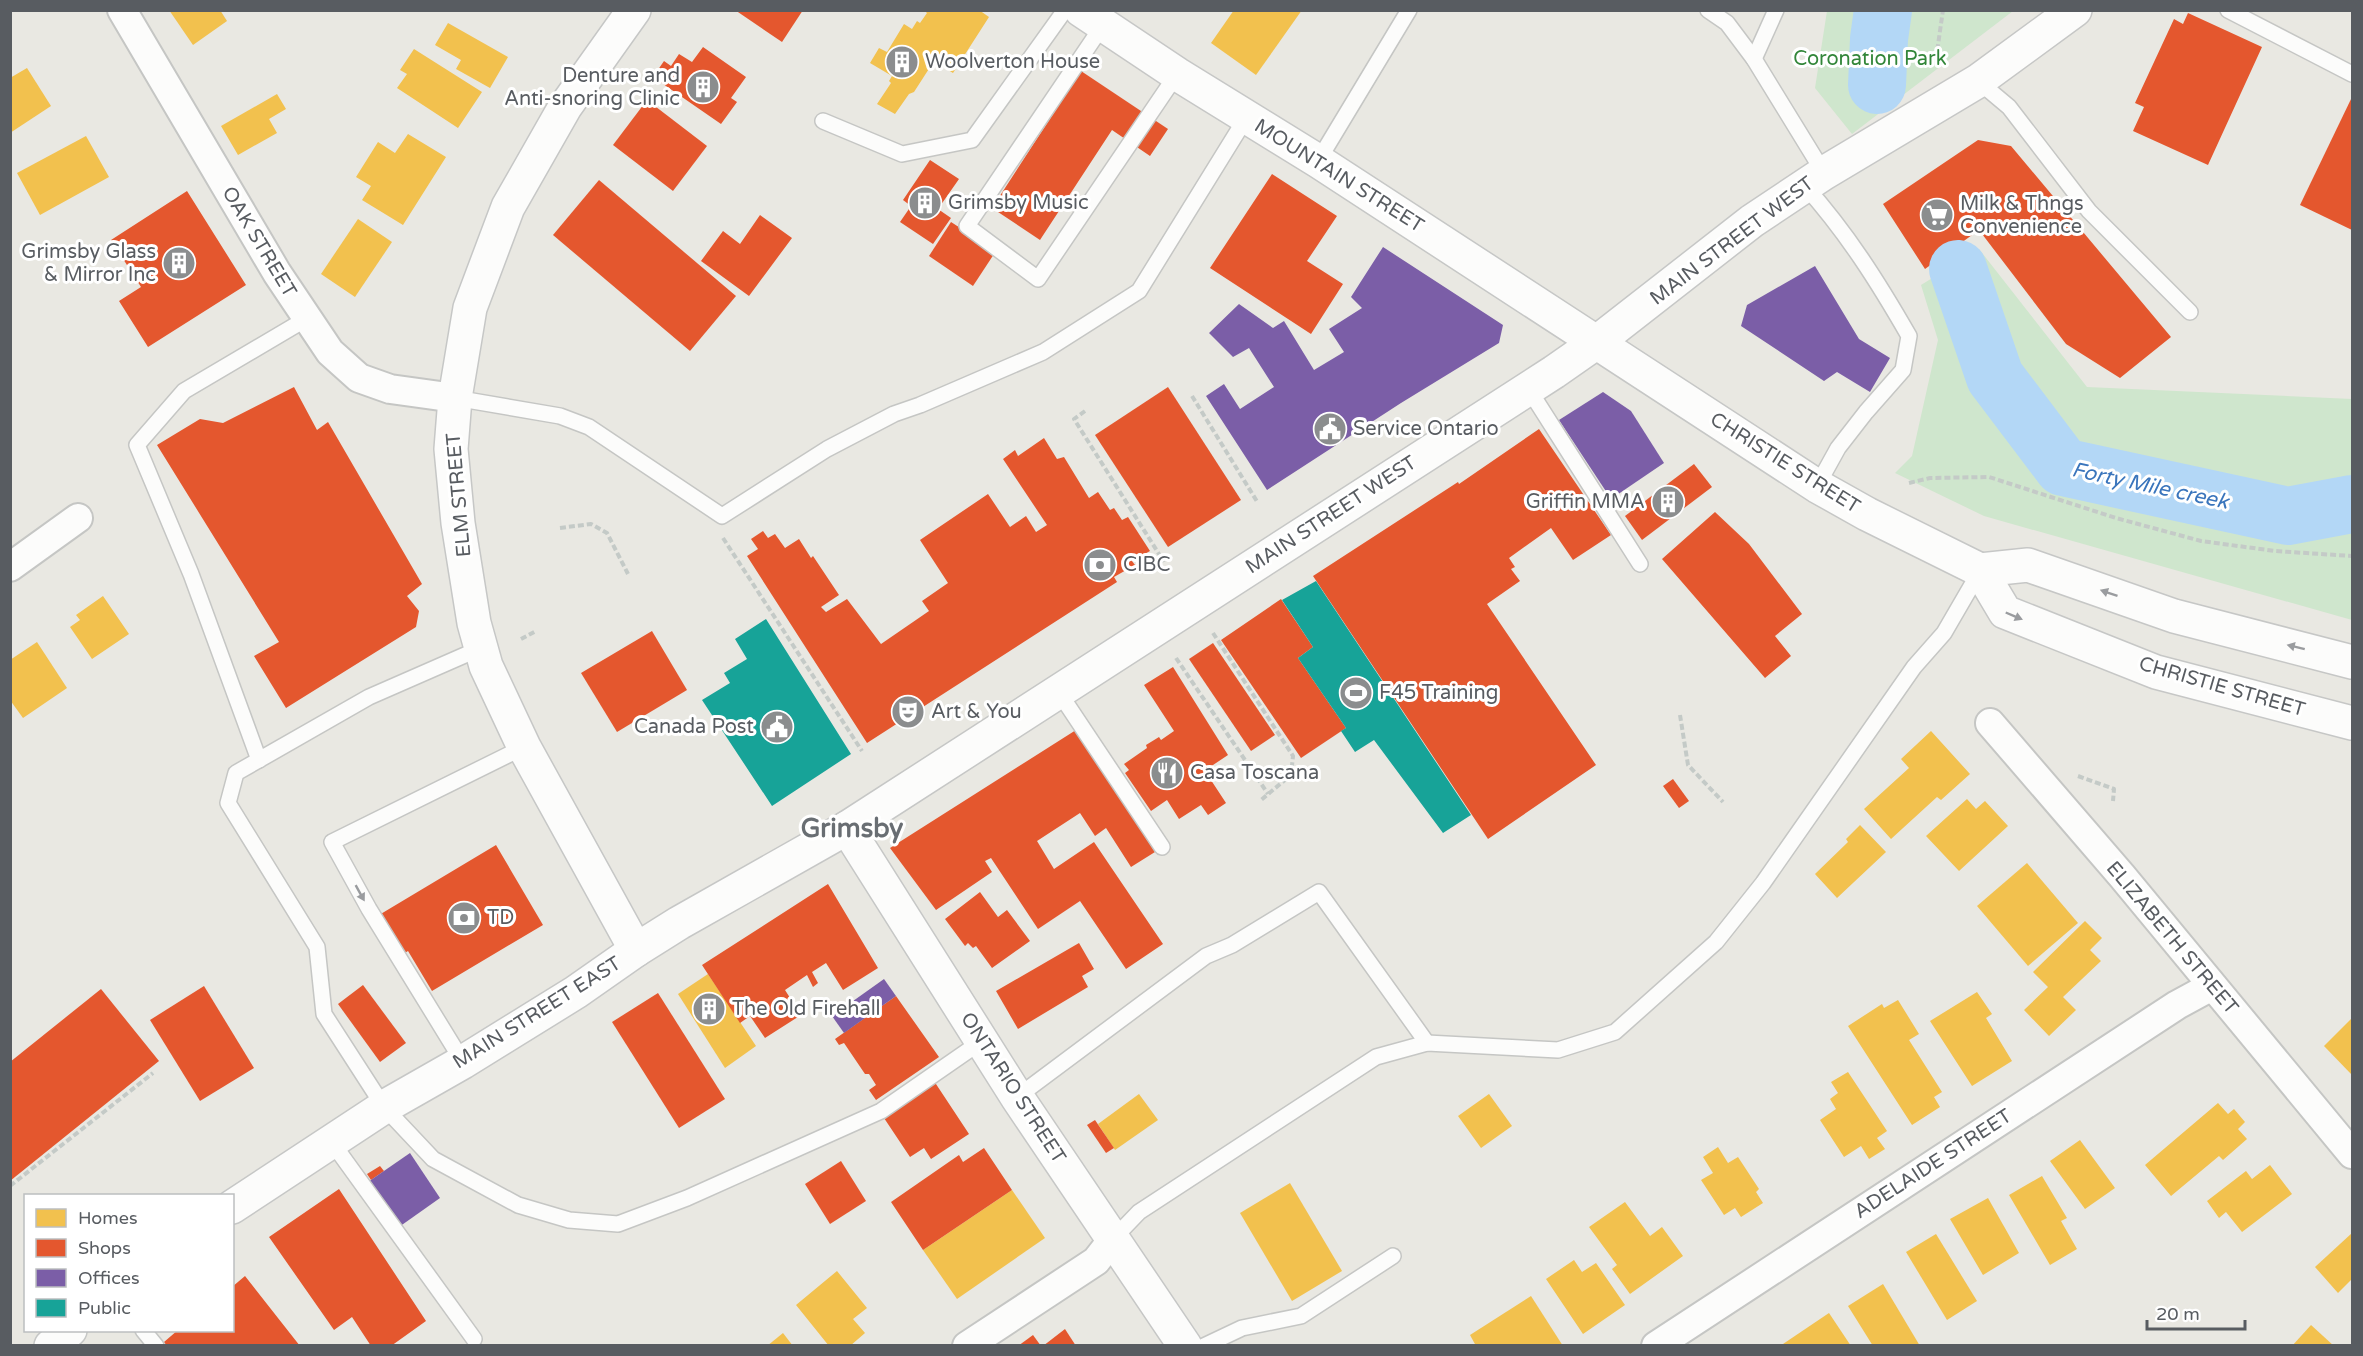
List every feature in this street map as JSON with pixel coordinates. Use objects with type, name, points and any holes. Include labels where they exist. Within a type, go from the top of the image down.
[{"type":"main road","name":"ELM STREET","points":[[634,10],[566,107],[508,207],[471,308],[455,398],[451,449],[458,523],[474,623],[486,666],[524,747],[636,950]]},
{"type":"main road","name":"MAIN STREET WEST","points":[[847,828],[1528,388],[1597,342],[1752,221],[1815,179],[1978,81],[2075,10]]},
{"type":"main road","name":"MOUNTAIN STREET","points":[[1092,18],[1597,342]]},
{"type":"main road","name":"CHRISTIE STREET","points":[[1597,342],[1635,370],[1817,486],[1867,514],[1980,570],[2005,612],[2156,672],[2352,723]]},
{"type":"main road","points":[[1980,570],[2028,565],[2174,616],[2352,662]]},
{"type":"main road","name":"MAIN STREET EAST","points":[[234,1207],[384,1107],[463,1062],[576,992],[636,950],[847,828]]},
{"type":"main road","name":"ONTARIO STREET","points":[[847,828],[1017,1097],[1185,1346]]},
{"type":"main road","points":[[51,1346],[68,1332]]},
{"type":"street","name":"OAK STREET","points":[[122,10],[277,273],[330,352],[359,378],[390,388],[455,398]]},
{"type":"street","points":[[10,567],[78,518]]},
{"type":"street","name":"ELIZABETH STREET","points":[[1990,723],[2121,876],[2352,1154]]},
{"type":"street","name":"ADELAIDE STREET","points":[[1656,1346],[2177,1005],[2212,986]]},
{"type":"street","points":[[967,1346],[1096,1261],[1114,1238]]},
{"type":"lane","points":[[823,121],[902,154],[972,140],[1065,10]]},
{"type":"lane","points":[[1318,161],[1409,10]]},
{"type":"lane","points":[[1708,10],[1727,23],[1754,59],[1837,222],[1879,283],[1909,336],[1903,370],[1838,448],[1817,486]]},
{"type":"lane","points":[[1754,59],[1776,10]]},
{"type":"lane","points":[[2228,10],[2352,74]]},
{"type":"lane","points":[[1092,18],[967,226],[1038,279],[1177,74]]},
{"type":"lane","points":[[1978,81],[2009,106],[2089,211],[2190,312]]},
{"type":"lane","points":[[455,398],[560,416],[589,427],[722,516],[827,449],[894,414],[1043,352],[1139,291],[1246,118]]},
{"type":"lane","points":[[259,760],[191,574],[136,445],[184,391],[306,319]]},
{"type":"lane","points":[[1528,388],[1640,564]]},
{"type":"lane","points":[[1114,1238],[1139,1212],[1376,1058],[1427,1043],[1558,1050],[1616,1032],[1716,942],[1763,883],[1914,668],[1944,633],[1980,570]]},
{"type":"lane","points":[[481,648],[369,697],[236,773],[228,803],[316,947],[324,1014],[384,1107],[433,1159],[518,1205],[569,1221],[618,1224],[687,1198],[881,1111],[982,1041]]},
{"type":"lane","points":[[1058,691],[1162,847]]},
{"type":"lane","points":[[463,1062],[369,909],[332,842],[524,747]]},
{"type":"lane","points":[[1017,1097],[1206,956],[1232,945],[1319,892],[1427,1043]]},
{"type":"lane","points":[[331,1141],[474,1339]]},
{"type":"lane","points":[[1204,1346],[1242,1328],[1301,1316],[1393,1256]]},
{"type":"lane","points":[[145,1332],[156,1346]]},
{"type":"path","points":[[1936,59],[1943,10]]},
{"type":"path","points":[[1192,396],[1258,503]]},
{"type":"path","points":[[1085,411],[1074,419],[1164,562]]},
{"type":"path","points":[[1909,483],[1930,478],[1989,477],[2201,541],[2275,551],[2352,556]]},
{"type":"path","points":[[560,528],[591,524],[607,533],[628,574]]},
{"type":"path","points":[[718,532],[862,751]]},
{"type":"path","points":[[521,639],[536,631]]},
{"type":"path","points":[[1213,633],[1293,756],[1292,775],[1261,800]]},
{"type":"path","points":[[1176,658],[1268,794]]},
{"type":"path","points":[[1680,715],[1688,765],[1723,802]]},
{"type":"path","points":[[2073,774],[2114,789],[2113,801]]},
{"type":"path","points":[[10,1186],[65,1140],[153,1073]]},
{"type":"green space","name":"Coronation Park","points":[[1827,10],[2013,11],[1852,134],[1815,88]]},
{"type":"green space","points":[[1979,249],[2087,387],[2352,399],[2352,620],[1984,516],[1895,473],[1912,456],[1938,340],[1921,285]]},
{"type":"building: Homes","points":[[169,10],[220,10],[227,21],[193,45]]},
{"type":"building: Homes","name":"Woolverton House","points":[[924,10],[979,10],[989,17],[953,73],[934,61],[914,92],[909,94],[895,114],[877,104],[891,83],[889,81],[892,76],[870,63],[879,48],[887,52],[904,24],[912,29],[917,21],[920,23],[927,13]]},
{"type":"building: Homes","points":[[1234,10],[1302,10],[1256,75],[1211,43]]},
{"type":"building: Homes","points":[[448,23],[508,57],[490,88],[456,69],[461,60],[435,45]]},
{"type":"building: Homes","points":[[414,49],[482,92],[458,128],[397,88],[407,74],[400,70]]},
{"type":"building: Homes","points":[[27,68],[51,106],[10,133],[10,78]]},
{"type":"building: Homes","points":[[277,94],[286,109],[269,119],[277,133],[238,155],[221,126]]},
{"type":"building: Homes","points":[[408,134],[446,157],[403,225],[362,200],[371,186],[356,177],[378,142],[395,153]]},
{"type":"building: Homes","points":[[86,136],[109,177],[40,215],[17,173]]},
{"type":"building: Homes","points":[[358,219],[392,242],[355,297],[321,274]]},
{"type":"building: Homes","points":[[103,596],[129,634],[92,659],[70,627],[80,620],[76,615]]},
{"type":"building: Homes","points":[[37,642],[67,688],[23,718],[10,700],[10,660]]},
{"type":"building: Homes","points":[[1931,731],[1970,774],[1941,800],[1937,797],[1891,839],[1864,809],[1909,768],[1901,759]]},
{"type":"building: Homes","points":[[1967,799],[1976,809],[1985,801],[2008,826],[1959,871],[1926,836]]},
{"type":"building: Homes","points":[[1860,825],[1886,852],[1837,898],[1815,874],[1848,842],[1846,839]]},
{"type":"building: Homes","points":[[2027,863],[2078,923],[2028,966],[1977,906]]},
{"type":"building: Homes","points":[[2085,921],[2102,938],[2090,950],[2101,961],[2063,997],[2076,1010],[2049,1036],[2024,1010],[2048,987],[2033,972]]},
{"type":"building: Homes","name":"The Old Firehall","points":[[708,974],[756,1046],[725,1068],[678,994]]},
{"type":"building: Homes","points":[[1977,992],[1992,1014],[1986,1018],[2012,1061],[1972,1086],[1930,1021]]},
{"type":"building: Homes","points":[[1898,1000],[1919,1034],[1909,1040],[1942,1092],[1934,1097],[1940,1107],[1912,1125],[1848,1026],[1882,1004],[1884,1008]]},
{"type":"building: Homes","points":[[2352,1018],[2352,1075],[2324,1046]]},
{"type":"building: Homes","points":[[1848,1072],[1887,1131],[1877,1138],[1885,1149],[1869,1159],[1861,1146],[1844,1157],[1820,1120],[1836,1109],[1830,1099],[1838,1093],[1831,1082]]},
{"type":"building: Homes","points":[[1139,1094],[1158,1120],[1115,1150],[1098,1124]]},
{"type":"building: Homes","points":[[1489,1094],[1512,1126],[1481,1148],[1458,1116]]},
{"type":"building: Homes","points":[[2218,1103],[2228,1114],[2234,1109],[2245,1122],[2238,1129],[2247,1139],[2223,1160],[2219,1156],[2171,1196],[2145,1165]]},
{"type":"building: Homes","points":[[2080,1140],[2115,1188],[2085,1209],[2050,1161]]},
{"type":"building: Homes","points":[[1718,1147],[1728,1163],[1738,1157],[1759,1189],[1756,1192],[1763,1203],[1741,1217],[1735,1208],[1724,1215],[1701,1180],[1713,1173],[1703,1157]]},
{"type":"building: Homes","points":[[2270,1165],[2292,1194],[2242,1232],[2226,1212],[2219,1218],[2207,1201],[2246,1171],[2252,1179]]},
{"type":"building: Homes","points":[[2042,1176],[2067,1218],[2061,1221],[2077,1249],[2050,1265],[2009,1195]]},
{"type":"building: Homes","points":[[1290,1183],[1342,1271],[1292,1301],[1240,1213]]},
{"type":"building: Homes","points":[[1012,1190],[1045,1238],[957,1299],[923,1250]]},
{"type":"building: Homes","points":[[1988,1198],[2019,1253],[1983,1275],[1950,1219]]},
{"type":"building: Homes","points":[[1625,1202],[1650,1236],[1662,1227],[1683,1256],[1630,1294],[1612,1269],[1617,1265],[1589,1227]]},
{"type":"building: Homes","points":[[2352,1233],[2352,1279],[2338,1293],[2315,1267]]},
{"type":"building: Homes","points":[[1936,1234],[1977,1301],[1947,1320],[1906,1252]]},
{"type":"building: Homes","points":[[1574,1260],[1582,1272],[1596,1263],[1625,1305],[1583,1334],[1546,1279]]},
{"type":"building: Homes","points":[[837,1271],[867,1308],[853,1319],[865,1333],[850,1346],[829,1346],[796,1305]]},
{"type":"building: Homes","points":[[1883,1284],[1920,1346],[1873,1346],[1848,1306]]},
{"type":"building: Homes","points":[[1531,1296],[1563,1346],[1476,1346],[1470,1335]]},
{"type":"building: Homes","points":[[1829,1313],[1851,1346],[1780,1346]]},
{"type":"building: Homes","points":[[2311,1325],[2334,1346],[2292,1346]]},
{"type":"building: Homes","points":[[783,1333],[793,1346],[767,1346]]},
{"type":"building: Shops","points":[[735,10],[803,10],[782,42]]},
{"type":"building: Shops","points":[[2188,13],[2262,47],[2208,165],[2133,131],[2144,107],[2135,103],[2174,19],[2183,24]]},
{"type":"building: Shops","name":"Denture and Anti-snoring Clinic","points":[[703,47],[746,77],[731,98],[737,102],[721,124],[653,77],[664,61],[671,66],[679,54],[692,62]]},
{"type":"building: Shops","points":[[1081,71],[1168,129],[1150,156],[1112,130],[1040,240],[992,208]]},
{"type":"building: Shops","points":[[2352,97],[2352,230],[2300,205]]},
{"type":"building: Shops","points":[[647,100],[707,146],[673,191],[613,145]]},
{"type":"building: Shops","points":[[1978,140],[2011,146],[2171,337],[2120,378],[2066,344],[1979,230],[1925,269],[1883,204]]},
{"type":"building: Shops","name":"Grimsby Music","points":[[930,160],[959,179],[938,209],[951,218],[933,244],[900,222],[911,206],[903,200]]},
{"type":"building: Shops","points":[[1272,174],[1337,216],[1307,261],[1343,284],[1311,334],[1210,268]]},
{"type":"building: Shops","points":[[599,180],[736,296],[690,351],[553,235]]},
{"type":"building: Shops","name":"Grimsby Glass & Mirror Inc","points":[[187,191],[246,285],[148,347],[119,301],[141,287],[111,240]]},
{"type":"building: Shops","points":[[760,215],[792,238],[749,296],[701,261],[723,231],[740,244]]},
{"type":"building: Shops","points":[[951,222],[996,251],[973,286],[929,256]]},
{"type":"building: Shops","points":[[294,387],[317,430],[328,422],[422,584],[407,596],[419,611],[416,627],[286,708],[254,656],[279,642],[157,445],[200,419],[223,423]]},
{"type":"building: Shops","points":[[1168,387],[1241,500],[1168,547],[1095,435]]},
{"type":"building: Shops","points":[[1539,429],[1611,535],[1573,560],[1551,528],[1509,558],[1515,567],[1511,569],[1520,581],[1487,604],[1596,765],[1488,839],[1313,576],[1458,482],[1459,484]]},
{"type":"building: Shops","points":[[1044,438],[1057,459],[1064,457],[1089,498],[1098,492],[1110,510],[1114,508],[1122,520],[1128,517],[1150,551],[1132,561],[1135,565],[1114,577],[1117,582],[867,743],[747,556],[758,549],[751,539],[763,531],[768,538],[775,534],[785,548],[799,539],[839,595],[821,607],[826,612],[847,599],[881,644],[929,611],[922,601],[948,583],[920,540],[988,494],[1010,527],[1026,516],[1036,532],[1047,525],[1003,459],[1015,450],[1018,456]]},
{"type":"building: Shops","name":"Griffin MMA","points":[[1694,464],[1712,487],[1642,540],[1625,516]]},
{"type":"building: Shops","points":[[1715,512],[1749,544],[1802,614],[1775,636],[1791,656],[1765,678],[1662,559]]},
{"type":"building: Shops","points":[[1281,599],[1313,647],[1298,658],[1346,728],[1301,758],[1221,640]]},
{"type":"building: Shops","points":[[652,631],[687,690],[617,732],[581,673]]},
{"type":"building: Shops","points":[[1213,643],[1275,735],[1251,751],[1189,659]]},
{"type":"building: Shops","name":"Casa Toscana","points":[[1173,667],[1228,755],[1207,769],[1210,772],[1207,774],[1226,803],[1208,815],[1201,805],[1179,819],[1167,800],[1151,811],[1125,773],[1129,770],[1124,764],[1147,748],[1146,745],[1159,737],[1161,740],[1174,731],[1144,685]]},
{"type":"building: Shops","points":[[1076,730],[1155,852],[1131,867],[1106,828],[1095,836],[1080,813],[1037,841],[1054,869],[1094,842],[1163,944],[1126,969],[1080,901],[1038,929],[991,858],[985,861],[992,872],[936,910],[890,848]]},
{"type":"building: Shops","points":[[1673,779],[1689,801],[1679,808],[1663,786]]},
{"type":"building: Shops","name":"TD","points":[[496,845],[543,925],[432,991],[408,951],[392,961],[369,921]]},
{"type":"building: Shops","points":[[828,884],[878,968],[843,990],[826,963],[812,972],[818,983],[813,987],[807,975],[785,990],[801,1015],[765,1038],[750,1016],[740,1023],[702,965]]},
{"type":"building: Shops","points":[[980,892],[998,917],[1007,910],[1030,941],[992,968],[976,946],[973,948],[968,943],[965,946],[945,919]]},
{"type":"building: Shops","points":[[1079,943],[1094,969],[1082,976],[1088,987],[1018,1029],[996,991]]},
{"type":"building: Shops","points":[[363,985],[406,1043],[380,1062],[338,1004]]},
{"type":"building: Shops","points":[[204,986],[254,1068],[200,1101],[150,1020]]},
{"type":"building: Shops","points":[[101,989],[159,1061],[10,1181],[10,1062]]},
{"type":"building: Shops","points":[[658,993],[725,1099],[679,1128],[612,1022]]},
{"type":"building: Shops","points":[[896,996],[939,1057],[876,1100],[869,1090],[876,1085],[869,1074],[865,1074],[844,1043],[839,1045],[835,1039]]},
{"type":"building: Shops","points":[[934,1081],[969,1134],[931,1159],[924,1148],[910,1157],[882,1115]]},
{"type":"building: Shops","points":[[1095,1120],[1114,1148],[1106,1153],[1087,1125]]},
{"type":"building: Shops","points":[[984,1148],[1012,1190],[923,1250],[891,1202],[959,1155],[963,1162]]},
{"type":"building: Shops","points":[[841,1161],[866,1201],[830,1224],[805,1184]]},
{"type":"building: Shops","points":[[380,1166],[384,1171],[371,1180],[367,1174]]},
{"type":"building: Shops","points":[[339,1189],[426,1321],[391,1346],[371,1346],[352,1317],[334,1330],[269,1237]]},
{"type":"building: Shops","points":[[245,1276],[300,1346],[167,1346],[164,1342],[176,1332],[234,1332],[234,1285]]},
{"type":"building: Shops","points":[[1065,1329],[1076,1346],[1043,1346]]},
{"type":"building: Shops","points":[[1033,1335],[1041,1346],[1018,1346]]},
{"type":"building: Offices","points":[[1383,247],[1503,325],[1499,343],[1267,490],[1206,396],[1224,384],[1240,409],[1274,387],[1249,348],[1233,357],[1209,333],[1239,304],[1273,328],[1284,321],[1314,370],[1344,352],[1329,329],[1362,308],[1351,297]]},
{"type":"building: Offices","points":[[1815,266],[1859,339],[1890,358],[1870,392],[1837,372],[1824,381],[1741,326],[1747,305]]},
{"type":"building: Offices","points":[[1603,392],[1631,411],[1664,463],[1611,499],[1559,420]]},
{"type":"building: Offices","points":[[884,979],[896,996],[844,1033],[832,1016]]},
{"type":"building: Offices","points":[[410,1153],[440,1198],[399,1227],[368,1182]]},
{"type":"building: Public","name":"F45 Training","points":[[1316,581],[1471,815],[1443,833],[1374,740],[1355,752],[1341,731],[1346,728],[1298,658],[1313,647],[1282,600]]},
{"type":"building: Public","name":"Canada Post","points":[[766,619],[851,754],[772,806],[702,700],[730,683],[724,673],[747,659],[735,639]]},
{"type":"waterway","name":"Forty Mile creek","points":[[1877,85],[1883,10]]},
{"type":"waterway","name":"Forty Mile creek","points":[[1958,269],[1995,377],[2063,467],[2288,516],[2352,504]]},
{"type":"place","name":"Woolverton House","points":[[902,62]]},
{"type":"place","name":"Denture and Anti-snoring Clinic","points":[[703,87]]},
{"type":"place","name":"Grimsby Music","points":[[925,203]]},
{"type":"place","name":"Milk & Thngs Convenience","points":[[1937,215]]},
{"type":"place","name":"Grimsby Glass & Mirror Inc","points":[[179,263]]},
{"type":"place","name":"Service Ontario","points":[[1330,429]]},
{"type":"place","name":"Griffin MMA","points":[[1668,502]]},
{"type":"place","name":"CIBC","points":[[1100,565]]},
{"type":"place","name":"F45 Training","points":[[1356,693]]},
{"type":"place","name":"Art & You","points":[[908,712]]},
{"type":"place","name":"Canada Post","points":[[777,727]]},
{"type":"place","name":"Casa Toscana","points":[[1167,773]]},
{"type":"place","name":"TD","points":[[464,918]]},
{"type":"place","name":"The Old Firehall","points":[[709,1009]]},
{"type":"district","name":"Grimsby","points":[[852,828]]}]
